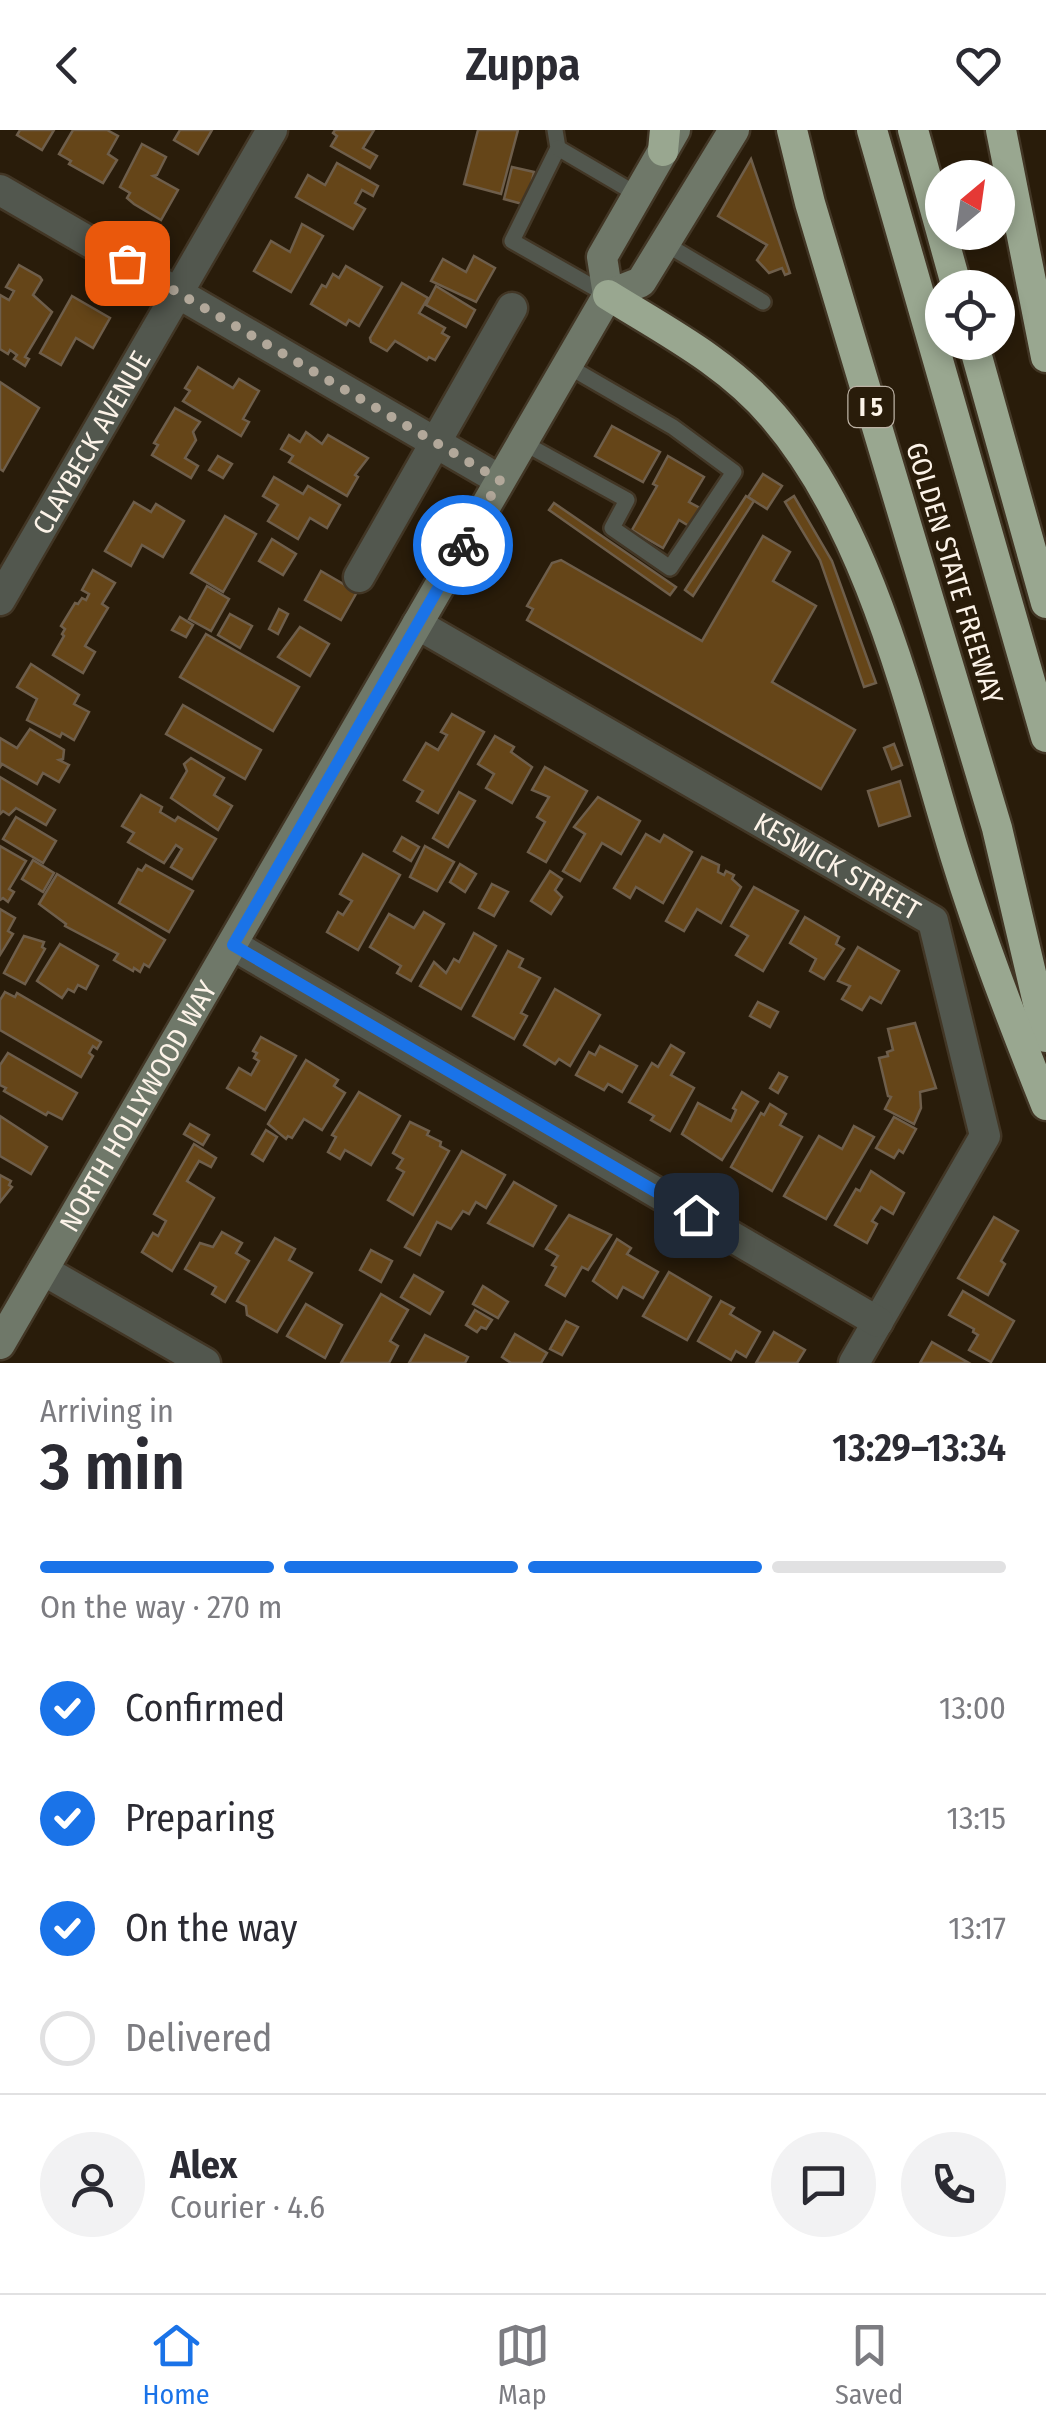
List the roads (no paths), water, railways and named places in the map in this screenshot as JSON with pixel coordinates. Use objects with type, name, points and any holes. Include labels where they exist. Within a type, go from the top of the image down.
[{"type":"highway","name":"GOLDEN STATE FREEWAY","points":[[792,130],[810,203],[1034,948],[1046,1037]]},
{"type":"highway","points":[[1000,130],[1046,357]]},
{"type":"highway","points":[[915,139],[952,270]]},
{"type":"highway","points":[[876,144],[1046,736]]},
{"type":"highway","points":[[608,295],[718,363],[773,416],[832,501],[879,610],[982,943],[1046,1105]]},
{"type":"highway","points":[[978,360],[1046,604]]},
{"type":"main road","name":"NORTH HOLLYWOOD WAY","points":[[0,1344],[608,295],[641,282],[734,130]]},
{"type":"main road","points":[[608,295],[602,257],[668,137]]},
{"type":"street","name":"CLAYBECK AVENUE","points":[[0,600],[272,130]]},
{"type":"street","points":[[0,190],[500,480]]},
{"type":"street","points":[[359,576],[512,308]]},
{"type":"street","name":"KESWICK STREET","points":[[418,624],[933,921],[986,1136],[854,1363]]},
{"type":"street","points":[[233,945],[878,1322]]},
{"type":"street","points":[[43,1270],[205,1363]]},
{"type":"lane","points":[[555,130],[558,148],[512,241],[608,295]]},
{"type":"lane","points":[[558,148],[638,195]]},
{"type":"lane","points":[[664,244],[763,302]]},
{"type":"lane","points":[[522,442],[628,500],[612,528],[670,568],[734,472],[673,427],[566,365]]}]
